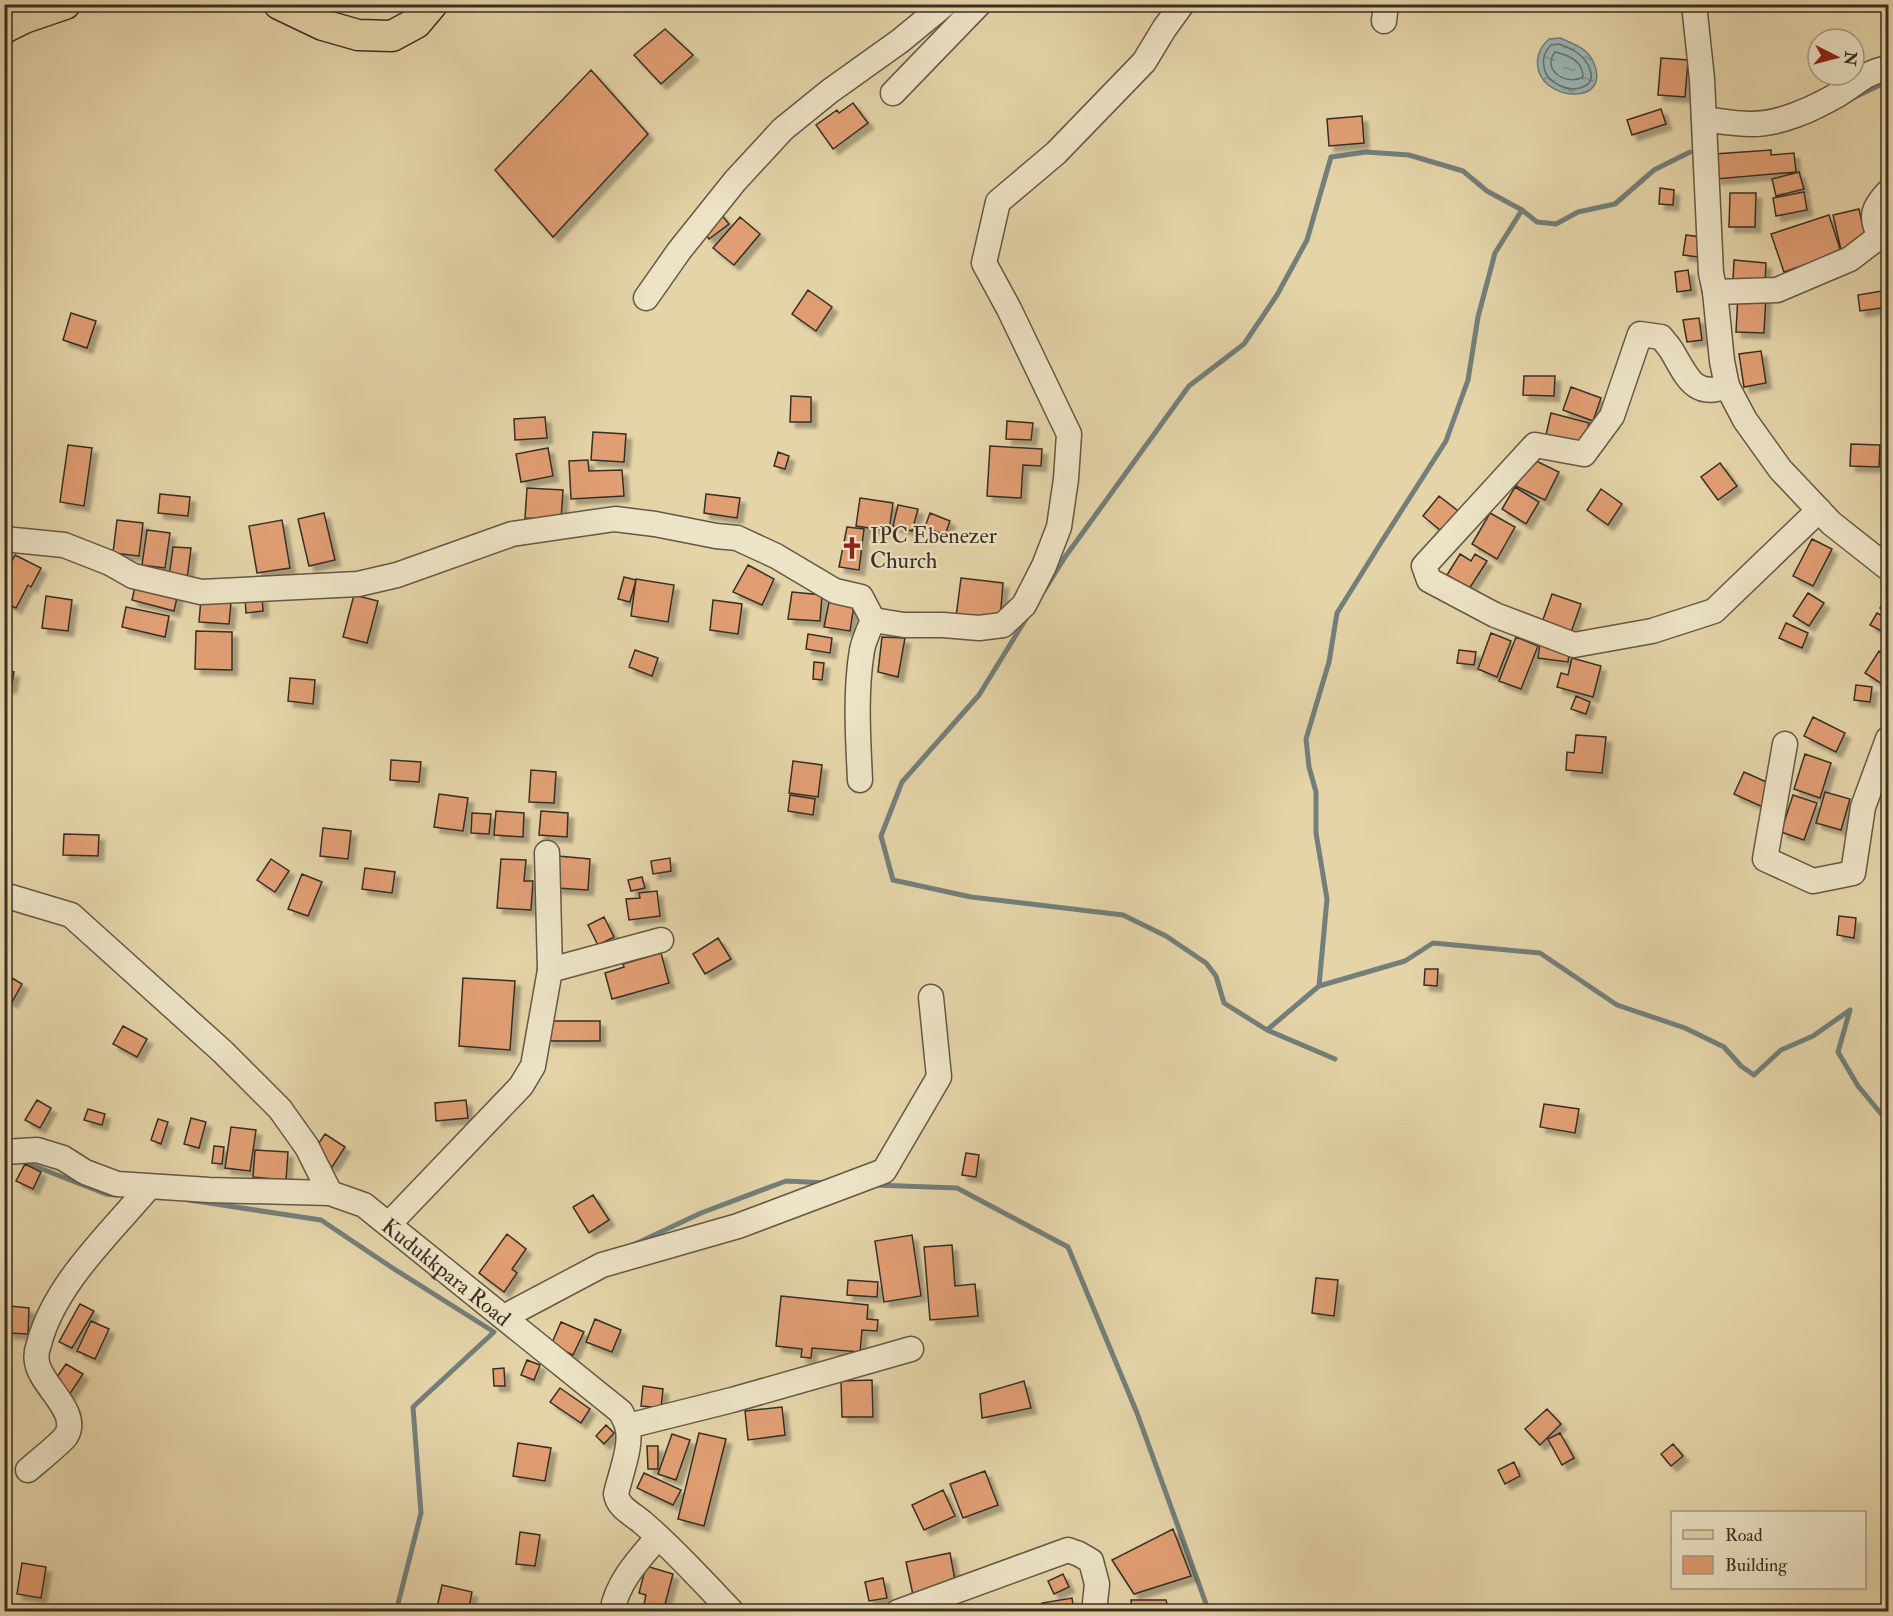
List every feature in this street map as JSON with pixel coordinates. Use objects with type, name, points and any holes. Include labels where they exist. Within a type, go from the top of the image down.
[{"type":"main road","points":[[4,28],[24,18],[64,4]]},
{"type":"main road","points":[[279,4],[323,25],[358,35],[392,36],[416,23],[432,4]]},
{"type":"street","points":[[646,298],[679,251],[735,181],[783,129],[830,91],[900,41],[945,4]]},
{"type":"street","points":[[893,93],[979,4]]},
{"type":"street","points":[[873,620],[904,625],[980,628],[1004,625],[1024,605],[1044,566],[1059,527],[1066,479],[1069,434],[1009,309],[984,263],[998,202],[1056,153],[1144,62],[1182,4]]},
{"type":"street","points":[[1694,4],[1702,80],[1711,273],[1727,386],[1744,420],[1780,469],[1831,523],[1888,568]]},
{"type":"street","points":[[1704,119],[1751,124],[1778,121],[1807,111],[1824,102],[1872,71],[1888,69]]},
{"type":"street","points":[[1715,292],[1777,290],[1850,259],[1880,236],[1873,224],[1876,205],[1888,192]]},
{"type":"street","points":[[1727,386],[1705,391],[1696,386],[1683,374],[1672,351],[1661,338],[1640,334],[1612,416],[1584,454],[1535,445],[1424,566],[1429,579],[1495,615],[1574,645],[1652,631],[1714,611],[1819,510]]},
{"type":"street","points":[[4,539],[64,545],[110,563],[133,576],[201,592],[358,584],[396,575],[512,534],[615,519],[737,538],[776,556],[835,591],[861,597],[873,620],[862,648],[858,742],[860,780]]},
{"type":"street","points":[[1785,744],[1765,859],[1813,881],[1853,873],[1863,807],[1888,739]]},
{"type":"street","points":[[389,1224],[521,1086],[533,1066],[550,970],[547,853]]},
{"type":"street","points":[[4,895],[71,915],[223,1052],[280,1109],[307,1147],[330,1193]]},
{"type":"street","points":[[550,970],[661,940]]},
{"type":"street","points":[[504,1317],[602,1265],[738,1226],[884,1171],[939,1077],[931,997]]},
{"type":"street","name":"Kudukkpara Road","points":[[4,1152],[37,1150],[63,1158],[85,1172],[117,1184],[330,1193],[364,1204],[621,1412],[628,1426]]},
{"type":"street","points":[[28,1470],[66,1435],[69,1421],[67,1412],[42,1375],[37,1362],[38,1346],[47,1318],[70,1280],[149,1187]]},
{"type":"street","points":[[732,1611],[642,1521],[621,1506],[617,1500],[616,1494],[628,1447],[628,1426],[732,1400],[911,1349]]},
{"type":"street","points":[[612,1611],[613,1604],[630,1570],[658,1537]]},
{"type":"street","points":[[898,1611],[1068,1550],[1091,1561],[1097,1584],[1094,1611]]},
{"type":"water","points":[[1560,38],[1583,49],[1593,61],[1597,78],[1593,87],[1586,92],[1565,93],[1554,89],[1545,82],[1539,72],[1538,58],[1543,46],[1549,39]]},
{"type":"building","points":[[665,29],[693,55],[661,84],[634,55]]},
{"type":"building","points":[[1661,58],[1688,60],[1685,97],[1658,95]]},
{"type":"building","points":[[591,70],[648,134],[553,237],[495,170]]},
{"type":"building","points":[[853,103],[868,123],[833,149],[816,125],[837,110],[839,113]]},
{"type":"building","points":[[1661,109],[1666,124],[1632,135],[1627,120]]},
{"type":"building","points":[[1362,116],[1364,143],[1329,146],[1327,119]]},
{"type":"building","points":[[1771,150],[1771,155],[1794,153],[1796,172],[1716,179],[1714,154]]},
{"type":"building","points":[[1799,172],[1804,189],[1776,196],[1772,179]]},
{"type":"building","points":[[1660,188],[1674,190],[1673,205],[1659,204]]},
{"type":"building","points":[[1804,192],[1807,210],[1776,216],[1773,198]]},
{"type":"building","points":[[1730,193],[1756,193],[1755,227],[1729,227]]},
{"type":"building","points":[[1859,209],[1867,245],[1841,250],[1833,215]]},
{"type":"building","points":[[720,213],[729,224],[709,239],[700,227]]},
{"type":"building","points":[[1829,215],[1841,252],[1784,272],[1771,234]]},
{"type":"building","points":[[740,217],[760,234],[734,265],[713,248]]},
{"type":"building","points":[[1686,235],[1701,237],[1698,257],[1683,255]]},
{"type":"building","points":[[1734,260],[1766,263],[1765,283],[1733,281]]},
{"type":"building","points":[[1688,270],[1691,290],[1677,292],[1675,272]]},
{"type":"building","points":[[808,290],[832,307],[816,331],[792,314]]},
{"type":"building","points":[[1888,290],[1888,307],[1860,311],[1858,295]]},
{"type":"building","points":[[1738,294],[1766,295],[1764,333],[1736,332]]},
{"type":"building","points":[[71,313],[96,321],[87,348],[63,340]]},
{"type":"building","points":[[1699,318],[1702,340],[1687,342],[1683,320]]},
{"type":"building","points":[[1761,351],[1766,383],[1744,387],[1739,354]]},
{"type":"building","points":[[1524,376],[1555,376],[1554,396],[1523,395]]},
{"type":"building","points":[[1571,387],[1601,398],[1593,421],[1563,410]]},
{"type":"building","points":[[791,396],[811,397],[811,422],[790,422]]},
{"type":"building","points":[[1551,413],[1589,423],[1584,442],[1570,439],[1569,446],[1545,439]]},
{"type":"building","points":[[545,417],[547,438],[515,440],[514,419]]},
{"type":"building","points":[[1007,421],[1033,423],[1031,440],[1006,439]]},
{"type":"building","points":[[593,432],[626,434],[624,462],[591,460]]},
{"type":"building","points":[[1851,444],[1880,445],[1879,467],[1850,466]]},
{"type":"building","points":[[68,445],[92,448],[84,506],[60,502]]},
{"type":"building","points":[[990,446],[1042,449],[1041,466],[1023,465],[1021,498],[987,496]]},
{"type":"building","points":[[548,448],[553,476],[521,482],[516,454]]},
{"type":"building","points":[[778,452],[789,456],[785,469],[774,466]]},
{"type":"building","points":[[1530,458],[1559,472],[1545,500],[1516,486]]},
{"type":"building","points":[[588,460],[589,471],[622,470],[624,496],[571,499],[569,461]]},
{"type":"building","points":[[1720,463],[1737,486],[1718,500],[1701,477]]},
{"type":"building","points":[[1515,487],[1539,502],[1526,524],[1502,509]]},
{"type":"building","points":[[527,488],[563,490],[561,520],[525,518]]},
{"type":"building","points":[[1601,489],[1622,504],[1608,525],[1587,510]]},
{"type":"building","points":[[160,494],[190,497],[188,516],[158,513]]},
{"type":"building","points":[[706,494],[740,498],[737,518],[704,513]]},
{"type":"building","points":[[1439,496],[1462,514],[1446,535],[1423,516]]},
{"type":"building","points":[[860,498],[893,503],[889,531],[856,526]]},
{"type":"building","points":[[898,505],[918,509],[912,531],[893,526]]},
{"type":"building","points":[[324,513],[335,560],[309,566],[298,519]]},
{"type":"building","points":[[930,513],[950,521],[945,535],[925,527]]},
{"type":"building","points":[[1490,513],[1515,527],[1497,559],[1472,544]]},
{"type":"building","points":[[117,520],[143,523],[139,556],[113,553]]},
{"type":"building","points":[[282,520],[290,568],[257,573],[249,526]]},
{"type":"building","name":"IPC Ebenezer Church","points":[[847,527],[864,529],[859,570],[839,567]]},
{"type":"building","points":[[147,530],[170,533],[165,568],[142,565]]},
{"type":"building","points":[[1812,539],[1832,549],[1813,586],[1793,576]]},
{"type":"building","points":[[173,547],[191,548],[187,579],[169,577]]},
{"type":"building","points":[[1460,554],[1471,561],[1475,554],[1487,561],[1469,589],[1447,575]]},
{"type":"building","points":[[15,555],[41,568],[31,587],[28,585],[16,608],[4,602],[4,576]]},
{"type":"building","points":[[748,565],[774,579],[762,605],[733,592]]},
{"type":"building","points":[[624,577],[636,580],[630,602],[618,599]]},
{"type":"building","points":[[961,578],[1003,583],[1000,620],[956,617]]},
{"type":"building","points":[[636,579],[674,585],[668,622],[631,616]]},
{"type":"building","points":[[136,582],[178,593],[174,611],[132,600]]},
{"type":"building","points":[[792,592],[822,595],[820,621],[788,619]]},
{"type":"building","points":[[1808,593],[1824,603],[1809,626],[1793,616]]},
{"type":"building","points":[[1552,594],[1581,604],[1569,638],[1540,628]]},
{"type":"building","points":[[354,595],[378,601],[367,643],[343,637]]},
{"type":"building","points":[[1888,595],[1888,613],[1880,608]]},
{"type":"building","points":[[46,596],[72,600],[68,631],[42,628]]},
{"type":"building","points":[[262,596],[263,611],[246,613],[245,597]]},
{"type":"building","points":[[201,599],[231,602],[229,624],[199,622]]},
{"type":"building","points":[[713,600],[742,604],[738,634],[710,630]]},
{"type":"building","points":[[829,602],[854,605],[850,631],[824,627]]},
{"type":"building","points":[[126,607],[169,616],[165,637],[122,627]]},
{"type":"building","points":[[1877,613],[1888,619],[1885,633],[1870,625]]},
{"type":"building","points":[[1786,623],[1808,633],[1802,648],[1779,638]]},
{"type":"building","points":[[196,631],[232,632],[232,670],[195,669]]},
{"type":"building","points":[[1491,633],[1511,641],[1497,677],[1478,669]]},
{"type":"building","points":[[808,634],[832,638],[830,653],[806,649]]},
{"type":"building","points":[[882,637],[905,638],[898,677],[878,672]]},
{"type":"building","points":[[1516,637],[1538,646],[1521,689],[1499,681]]},
{"type":"building","points":[[1540,643],[1570,647],[1568,662],[1538,658]]},
{"type":"building","points":[[635,650],[658,658],[652,676],[629,667]]},
{"type":"building","points":[[1459,650],[1476,652],[1474,665],[1457,663]]},
{"type":"building","points":[[1879,651],[1888,658],[1888,674],[1882,684],[1865,673]]},
{"type":"building","points":[[1572,658],[1601,666],[1593,697],[1557,687],[1561,673],[1568,675]]},
{"type":"building","points":[[814,662],[824,663],[822,680],[813,679]]},
{"type":"building","points":[[4,671],[14,672],[11,688],[4,687]]},
{"type":"building","points":[[290,678],[315,680],[313,704],[288,701]]},
{"type":"building","points":[[1856,685],[1872,687],[1870,702],[1854,700]]},
{"type":"building","points":[[1576,696],[1590,702],[1586,714],[1571,709]]},
{"type":"building","points":[[1813,717],[1845,733],[1836,752],[1804,736]]},
{"type":"building","points":[[1576,735],[1606,737],[1602,773],[1566,770],[1567,752],[1574,753]]},
{"type":"building","points":[[1805,754],[1831,763],[1820,798],[1794,789]]},
{"type":"building","points":[[391,760],[421,762],[419,782],[390,780]]},
{"type":"building","points":[[793,761],[822,765],[818,797],[789,793]]},
{"type":"building","points":[[531,770],[556,772],[554,803],[529,802]]},
{"type":"building","points":[[1744,772],[1773,785],[1763,807],[1734,794]]},
{"type":"building","points":[[1825,792],[1850,799],[1841,830],[1816,823]]},
{"type":"building","points":[[439,794],[468,798],[463,831],[434,827]]},
{"type":"building","points":[[790,795],[815,799],[813,815],[788,811]]},
{"type":"building","points":[[1793,795],[1817,803],[1804,840],[1781,832]]},
{"type":"building","points":[[496,811],[524,813],[523,837],[494,835]]},
{"type":"building","points":[[541,811],[568,813],[567,837],[539,835]]},
{"type":"building","points":[[472,813],[491,814],[489,834],[471,833]]},
{"type":"building","points":[[323,828],[351,831],[348,859],[320,856]]},
{"type":"building","points":[[64,834],[99,835],[98,856],[63,855]]},
{"type":"building","points":[[558,856],[590,859],[588,890],[556,888]]},
{"type":"building","points":[[670,858],[671,871],[653,874],[651,861]]},
{"type":"building","points":[[271,859],[289,871],[275,892],[257,880]]},
{"type":"building","points":[[501,859],[526,860],[524,881],[533,881],[531,910],[497,908]]},
{"type":"building","points":[[365,868],[395,872],[392,893],[362,889]]},
{"type":"building","points":[[302,874],[322,882],[308,916],[288,909]]},
{"type":"building","points":[[642,877],[645,888],[631,891],[628,880]]},
{"type":"building","points":[[657,891],[660,916],[629,920],[626,899],[640,898],[639,893]]},
{"type":"building","points":[[1839,916],[1856,918],[1854,938],[1837,935]]},
{"type":"building","points":[[604,917],[614,937],[598,945],[588,925]]},
{"type":"building","points":[[718,938],[731,959],[705,974],[693,954]]},
{"type":"building","points":[[661,953],[669,983],[612,999],[605,973],[624,967],[623,964]]},
{"type":"building","points":[[1425,969],[1438,969],[1437,986],[1424,985]]},
{"type":"building","points":[[12,978],[22,984],[12,1002],[4,998],[4,990]]},
{"type":"building","points":[[463,978],[515,981],[510,1050],[459,1046]]},
{"type":"building","points":[[547,1021],[600,1021],[600,1041],[547,1041]]},
{"type":"building","points":[[123,1026],[147,1039],[137,1057],[113,1044]]},
{"type":"building","points":[[37,1100],[51,1108],[40,1128],[25,1120]]},
{"type":"building","points":[[466,1100],[468,1118],[436,1121],[435,1103]]},
{"type":"building","points":[[1544,1104],[1579,1109],[1575,1133],[1540,1127]]},
{"type":"building","points":[[88,1109],[105,1114],[102,1125],[84,1120]]},
{"type":"building","points":[[191,1118],[206,1122],[199,1148],[184,1144]]},
{"type":"building","points":[[158,1119],[168,1122],[161,1144],[151,1140]]},
{"type":"building","points":[[231,1127],[256,1130],[250,1171],[225,1168]]},
{"type":"building","points":[[325,1134],[345,1147],[332,1167],[312,1153]]},
{"type":"building","points":[[214,1146],[224,1147],[222,1164],[212,1163]]},
{"type":"building","points":[[255,1150],[288,1152],[286,1180],[253,1177]]},
{"type":"building","points":[[966,1153],[979,1155],[976,1177],[962,1175]]},
{"type":"building","points":[[25,1164],[41,1172],[33,1189],[16,1181]]},
{"type":"building","points":[[593,1195],[609,1220],[589,1233],[573,1207]]},
{"type":"building","points":[[507,1234],[526,1249],[512,1269],[517,1273],[504,1292],[479,1273]]},
{"type":"building","points":[[912,1235],[921,1296],[884,1302],[875,1241]]},
{"type":"building","points":[[952,1245],[955,1286],[975,1284],[978,1316],[930,1320],[924,1247]]},
{"type":"building","points":[[1316,1278],[1338,1280],[1334,1316],[1312,1313]]},
{"type":"building","points":[[848,1280],[878,1282],[877,1297],[847,1295]]},
{"type":"building","points":[[781,1296],[868,1305],[867,1319],[878,1320],[877,1331],[862,1330],[860,1352],[812,1348],[811,1358],[801,1357],[802,1349],[776,1346]]},
{"type":"building","points":[[80,1304],[94,1311],[72,1348],[59,1342]]},
{"type":"building","points":[[10,1306],[29,1308],[28,1334],[8,1333]]},
{"type":"building","points":[[595,1319],[621,1330],[612,1352],[586,1342]]},
{"type":"building","points":[[91,1321],[109,1329],[95,1359],[77,1351]]},
{"type":"building","points":[[561,1322],[584,1332],[573,1355],[551,1345]]},
{"type":"building","points":[[527,1360],[540,1365],[534,1380],[521,1375]]},
{"type":"building","points":[[66,1364],[83,1374],[69,1395],[52,1384]]},
{"type":"building","points":[[504,1368],[505,1386],[494,1386],[493,1369]]},
{"type":"building","points":[[872,1380],[873,1417],[842,1417],[841,1381]]},
{"type":"building","points":[[1024,1381],[1031,1408],[982,1418],[980,1394]]},
{"type":"building","points":[[643,1386],[663,1389],[661,1408],[641,1406]]},
{"type":"building","points":[[560,1388],[590,1409],[581,1423],[550,1402]]},
{"type":"building","points":[[782,1407],[785,1435],[748,1440],[745,1411]]},
{"type":"building","points":[[1547,1409],[1561,1424],[1540,1445],[1525,1429]]},
{"type":"building","points":[[606,1425],[614,1433],[604,1444],[596,1436]]},
{"type":"building","points":[[699,1433],[726,1439],[704,1526],[678,1519]]},
{"type":"building","points":[[1560,1433],[1574,1458],[1562,1465],[1548,1439]]},
{"type":"building","points":[[672,1434],[690,1440],[676,1480],[658,1474]]},
{"type":"building","points":[[518,1443],[551,1448],[545,1481],[513,1476]]},
{"type":"building","points":[[1673,1444],[1683,1456],[1671,1466],[1661,1454]]},
{"type":"building","points":[[647,1446],[658,1446],[658,1469],[648,1469]]},
{"type":"building","points":[[1514,1462],[1520,1476],[1505,1484],[1498,1470]]},
{"type":"building","points":[[985,1471],[998,1505],[963,1518],[950,1484]]},
{"type":"building","points":[[644,1473],[681,1490],[673,1505],[637,1488]]},
{"type":"building","points":[[943,1490],[955,1516],[924,1530],[912,1505]]},
{"type":"building","points":[[1173,1529],[1191,1576],[1134,1594],[1112,1560]]},
{"type":"building","points":[[520,1532],[540,1535],[535,1566],[516,1564]]},
{"type":"building","points":[[950,1553],[956,1586],[913,1595],[906,1562]]},
{"type":"building","points":[[22,1563],[46,1567],[41,1598],[17,1594]]},
{"type":"building","points":[[646,1566],[673,1574],[663,1612],[643,1609],[646,1595],[639,1593]]},
{"type":"building","points":[[1063,1574],[1069,1587],[1054,1594],[1048,1581]]},
{"type":"building","points":[[883,1578],[887,1598],[869,1601],[865,1582]]},
{"type":"building","points":[[442,1585],[472,1592],[468,1612],[436,1612]]},
{"type":"building","points":[[1072,1598],[1074,1612],[1043,1612],[1042,1603]]},
{"type":"building","points":[[1131,1600],[1166,1600],[1169,1612],[1132,1612]]},
{"type":"waterway","points":[[1855,97],[1888,81]]},
{"type":"waterway","points":[[1044,591],[1065,557],[1189,386],[1244,344],[1277,295],[1307,240],[1331,157],[1366,152],[1409,155],[1463,171],[1487,191],[1522,210],[1537,222],[1556,224],[1578,212],[1615,204],[1654,170],[1690,152]]},
{"type":"waterway","points":[[1267,1030],[1319,986],[1327,899],[1316,833],[1316,792],[1309,767],[1306,739],[1329,662],[1337,613],[1446,441],[1468,380],[1478,317],[1495,253],[1522,210]]},
{"type":"waterway","points":[[1029,614],[979,695],[902,782],[881,836],[893,880],[971,897],[1123,915],[1166,936],[1206,963],[1216,976],[1224,1003],[1267,1030],[1335,1059]]},
{"type":"waterway","points":[[1319,986],[1405,961],[1433,943],[1540,953],[1617,1005],[1685,1028],[1724,1047],[1741,1066],[1754,1075],[1781,1050],[1813,1036],[1850,1010],[1838,1052],[1858,1086],[1888,1122]]},
{"type":"waterway","points":[[24,1162],[106,1194],[116,1195]]},
{"type":"waterway","points":[[633,1245],[701,1213],[786,1181],[827,1183]]},
{"type":"waterway","points":[[875,1185],[957,1188],[1068,1247],[1137,1413],[1209,1612]]},
{"type":"waterway","points":[[189,1200],[321,1220],[494,1332],[413,1407],[421,1513],[396,1612]]},
{"type":"place","name":"IPC Ebenezer Church","points":[[852,548]]}]
